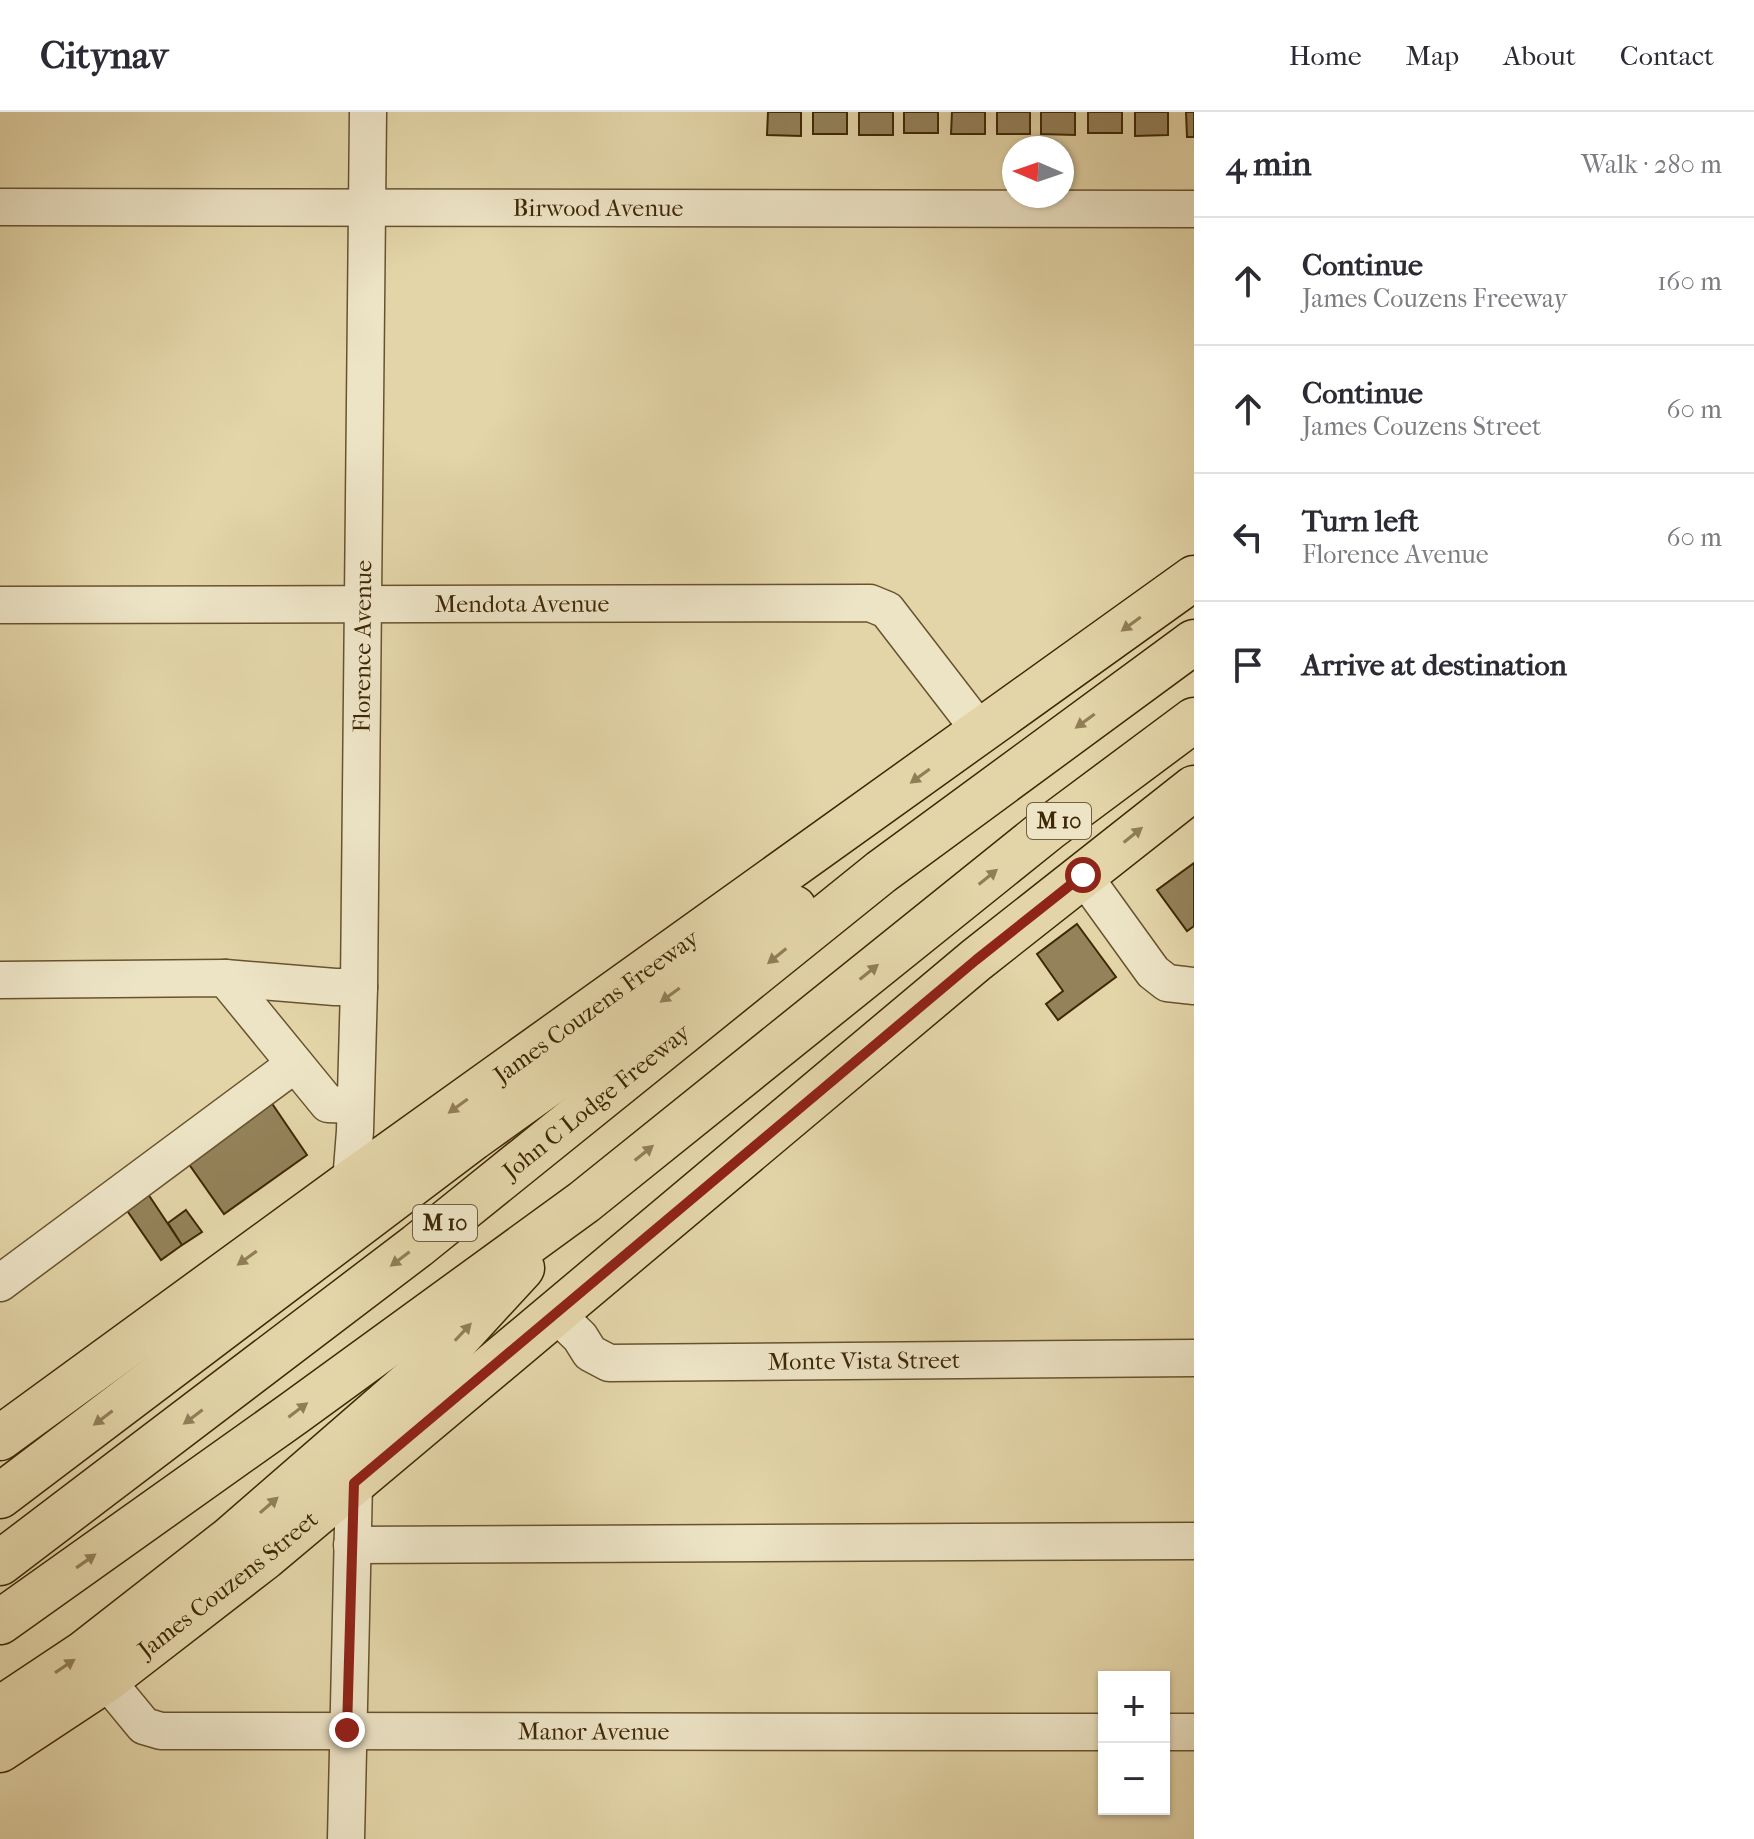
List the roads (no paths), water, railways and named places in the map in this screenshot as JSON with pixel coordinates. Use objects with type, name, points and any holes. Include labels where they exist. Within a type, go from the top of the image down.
[{"type":"main road","name":"James Couzens Freeway","points":[[0,1438],[351,1182],[1194,578]]},
{"type":"main road","name":"John C Lodge Freeway","points":[[0,1563],[417,1246],[881,872],[1194,642]]},
{"type":"main road","name":"M 10","points":[[0,1622],[584,1202],[1049,828],[1194,720]]},
{"type":"main road","points":[[555,1313],[976,960],[1194,788]]},
{"type":"main road","points":[[0,1496],[473,1138],[798,904],[881,872]]},
{"type":"main road","points":[[0,1709],[84,1653],[230,1539],[408,1385],[443,1354],[584,1202]]},
{"type":"main road","name":"James Couzens Street","points":[[0,1750],[106,1680],[265,1557],[555,1313]]},
{"type":"street","name":"Florence Avenue","points":[[351,1182],[359,987],[368,112]]},
{"type":"street","name":"Birwood Avenue","points":[[0,207],[1194,209]]},
{"type":"street","name":"Mendota Avenue","points":[[0,605],[879,605],[887,610],[981,732]]},
{"type":"street","points":[[1083,875],[1153,972],[1167,983],[1194,986]]},
{"type":"street","points":[[0,980],[225,978],[359,987]]},
{"type":"street","points":[[225,978],[328,1104],[355,1105]]},
{"type":"street","points":[[0,1283],[295,1064]]},
{"type":"street","name":"Monte Vista Street","points":[[555,1313],[580,1337],[590,1353],[609,1363],[1194,1358]]},
{"type":"street","points":[[346,1839],[354,1483]]},
{"type":"street","points":[[352,1545],[1194,1541]]},
{"type":"street","name":"Manor Avenue","points":[[106,1680],[144,1726],[161,1731],[1098,1732]]},
{"type":"street","points":[[1170,1732],[1194,1732]]}]
